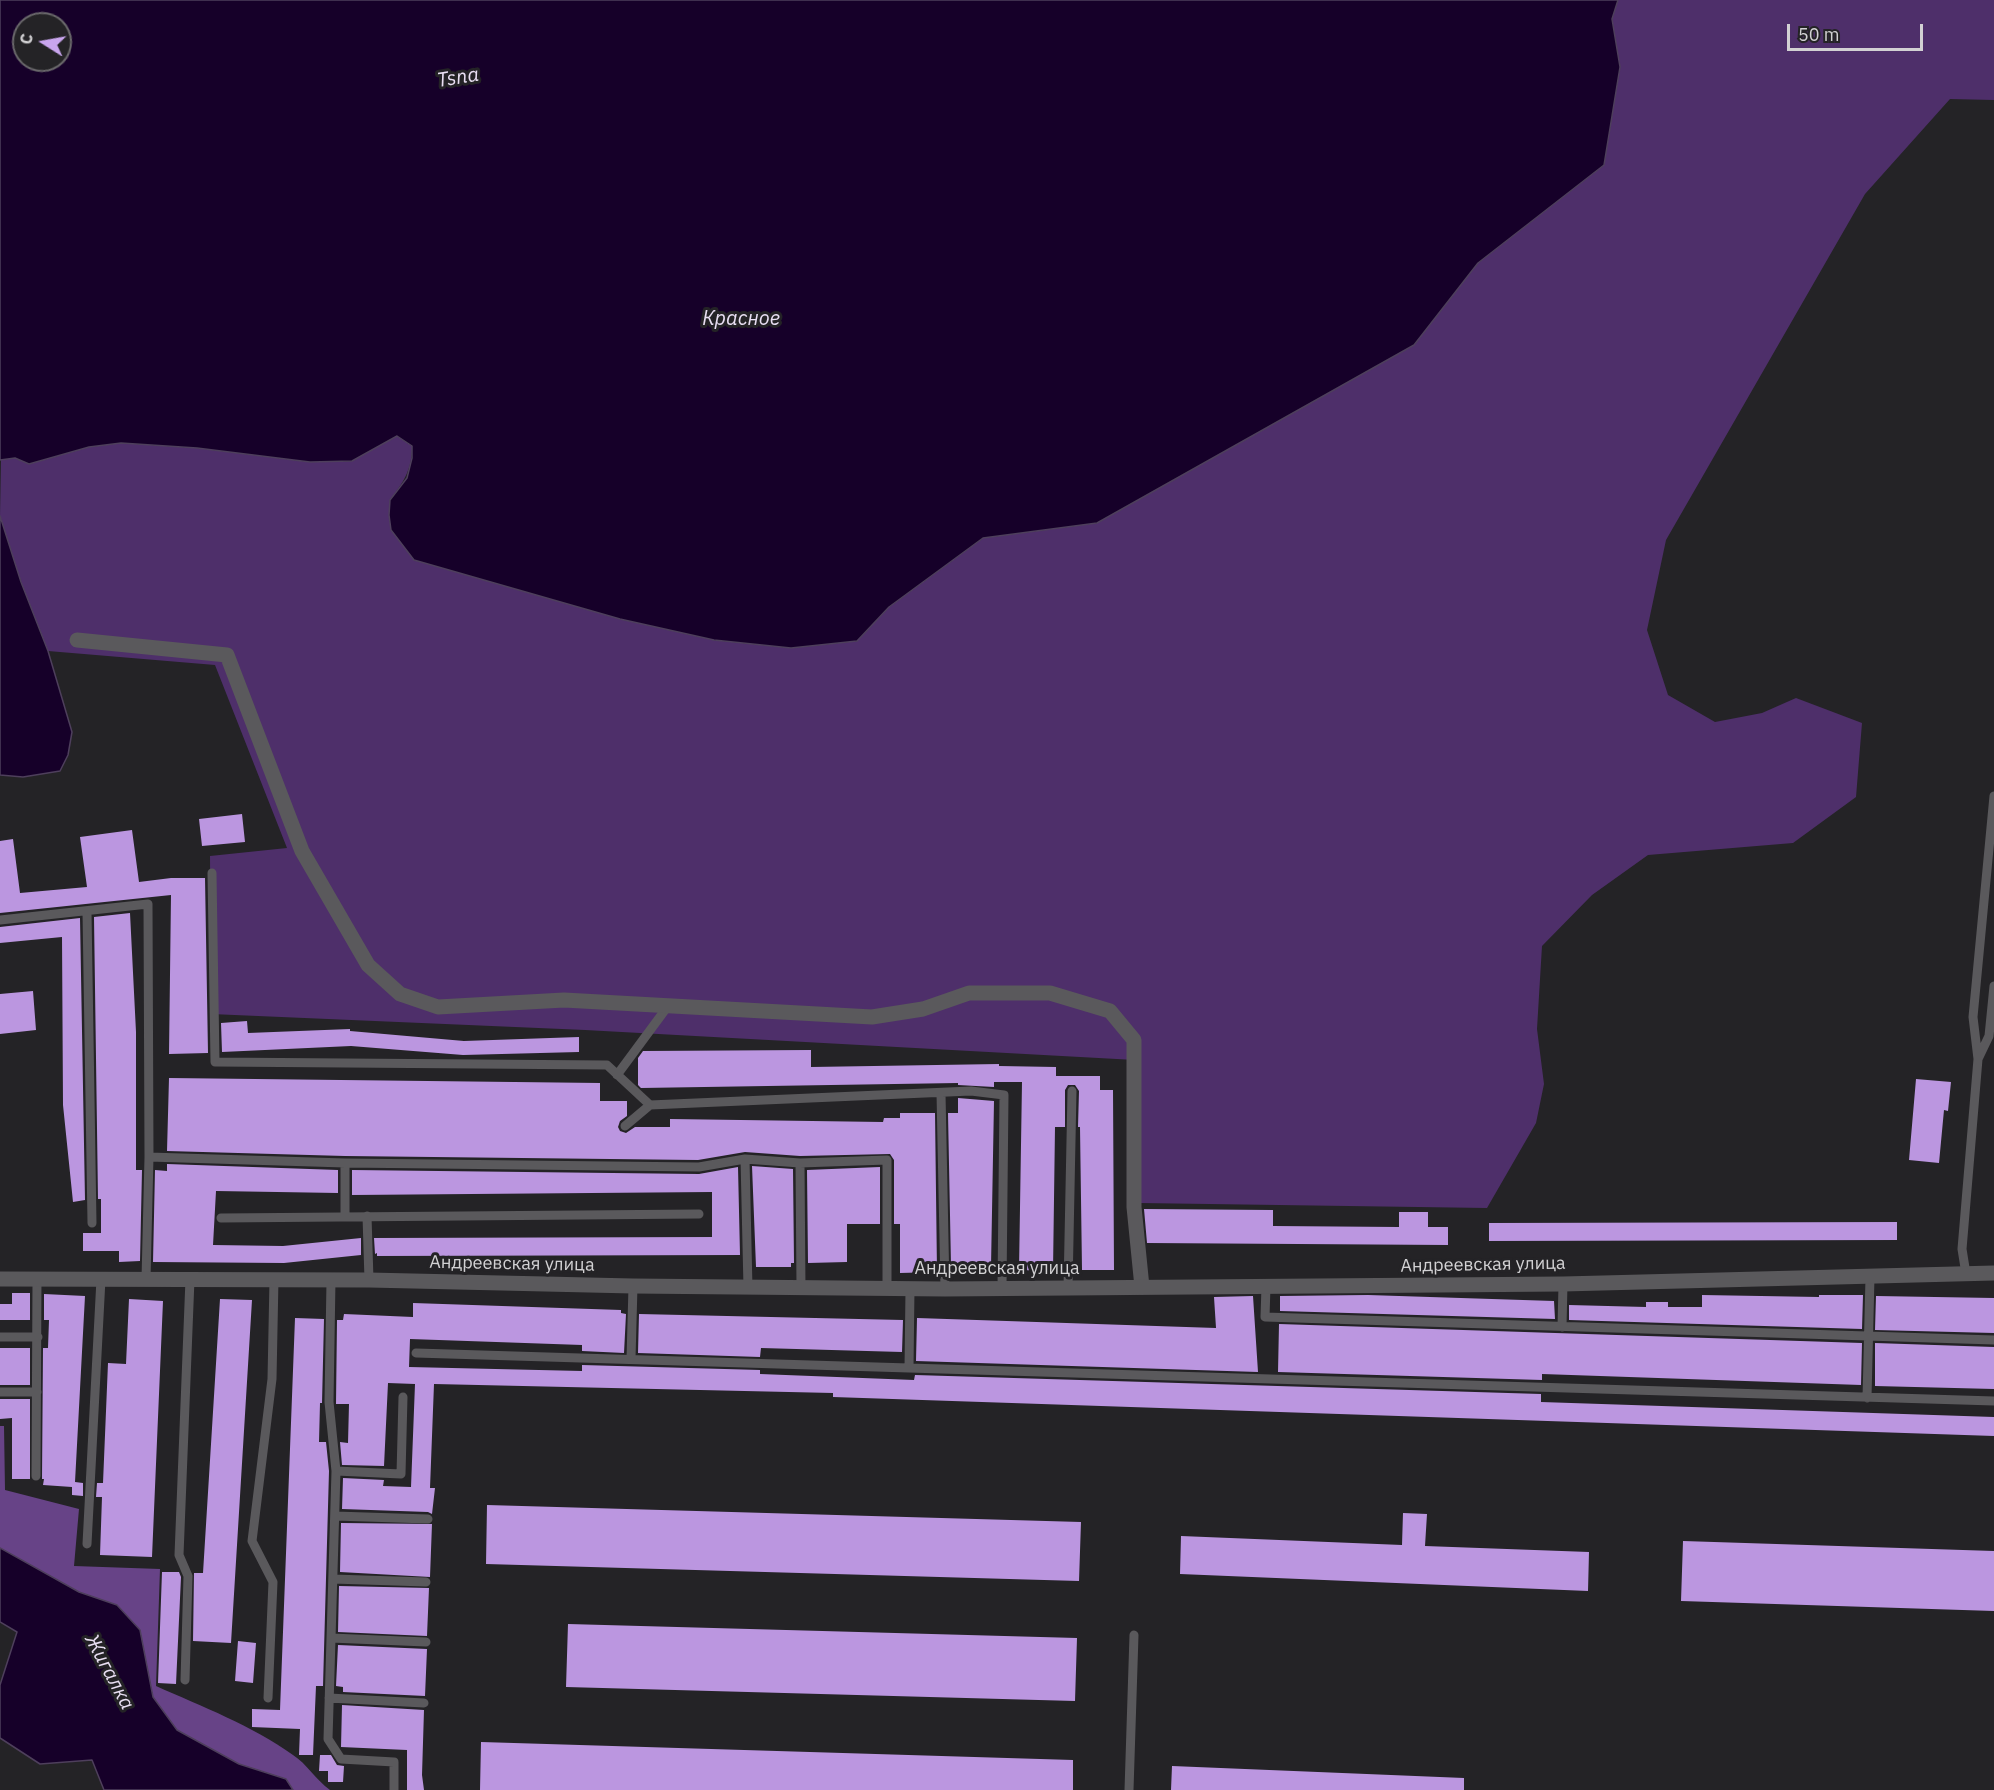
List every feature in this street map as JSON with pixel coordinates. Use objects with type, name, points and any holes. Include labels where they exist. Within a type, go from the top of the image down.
[{"type":"street","points":[[77,640],[227,655],[302,851],[368,965],[400,994],[438,1007],[564,1000],[872,1017],[923,1009],[969,993],[1050,993],[1110,1011],[1134,1040],[1134,1208],[1142,1287]]},
{"type":"street","name":"Андреевская улица","points":[[0,1279],[369,1280],[945,1290],[1563,1284],[1994,1273]]},
{"type":"lane","points":[[1965,1274],[1962,1249],[1978,1059],[1973,1017],[1994,796]]},
{"type":"lane","points":[[212,873],[215,1062],[607,1065],[650,1105]]},
{"type":"lane","points":[[0,920],[148,904],[149,1157],[146,1279]]},
{"type":"lane","points":[[87,912],[92,1222]]},
{"type":"lane","points":[[1978,1059],[1989,1036],[1994,986]]},
{"type":"lane","points":[[617,1075],[668,1006]]},
{"type":"lane","points":[[625,1126],[650,1105],[971,1091],[1004,1095],[1002,1288]]},
{"type":"lane","points":[[1068,1288],[1072,1091]]},
{"type":"lane","points":[[941,1094],[945,1290]]},
{"type":"lane","points":[[149,1157],[345,1163],[699,1167],[745,1159],[800,1163],[887,1160],[887,1289]]},
{"type":"lane","points":[[745,1159],[748,1288]]},
{"type":"lane","points":[[345,1163],[345,1217]]},
{"type":"lane","points":[[800,1163],[801,1288]]},
{"type":"lane","points":[[221,1218],[699,1214]]},
{"type":"lane","points":[[367,1216],[369,1280]]},
{"type":"lane","points":[[1867,1398],[1870,1277]]},
{"type":"lane","points":[[36,1476],[38,1279]]},
{"type":"lane","points":[[87,1544],[101,1279]]},
{"type":"lane","points":[[185,1680],[188,1576],[179,1555],[190,1279]]},
{"type":"lane","points":[[268,1698],[273,1582],[252,1541],[272,1379],[273,1279]]},
{"type":"lane","points":[[331,1280],[329,1402],[336,1471],[328,1739],[341,1759],[394,1761],[394,1790]]},
{"type":"lane","points":[[1563,1284],[1563,1326]]},
{"type":"lane","points":[[632,1359],[633,1286]]},
{"type":"lane","points":[[1266,1286],[1265,1317],[1994,1340]]},
{"type":"lane","points":[[909,1368],[910,1289]]},
{"type":"lane","points":[[0,1337],[38,1337]]},
{"type":"lane","points":[[416,1353],[1994,1401]]},
{"type":"lane","points":[[0,1392],[37,1392]]},
{"type":"lane","points":[[336,1471],[401,1474],[404,1397]]},
{"type":"lane","points":[[335,1516],[428,1519]]},
{"type":"lane","points":[[333,1579],[426,1582]]},
{"type":"lane","points":[[1129,1790],[1134,1635]]},
{"type":"lane","points":[[331,1638],[426,1642]]},
{"type":"lane","points":[[329,1698],[424,1703]]},
{"type":"shaded area","points":[[1618,0],[1994,0],[1994,100],[1950,99],[1865,194],[1666,540],[1647,630],[1668,695],[1715,722],[1762,713],[1796,698],[1862,723],[1856,797],[1793,843],[1648,855],[1592,895],[1542,946],[1537,1029],[1544,1084],[1536,1123],[1487,1208],[1139,1203],[1135,1060],[585,1030],[211,1014],[210,856],[287,848],[215,665],[48,651],[21,582],[0,516],[1,459],[15,458],[29,464],[89,447],[121,443],[197,448],[310,462],[352,461],[397,436],[412,446],[412,454],[406,475],[390,500],[620,619],[714,640],[791,648],[857,641],[889,607],[983,538],[1097,523],[1414,345],[1478,263],[1604,165],[1619,67],[1612,19]]},
{"type":"shaded area","points":[[0,1426],[4,1426],[5,1490],[79,1509],[74,1566],[160,1569],[156,1686],[226,1717],[277,1744],[298,1759],[330,1790],[293,1790],[286,1779],[239,1764],[177,1730],[153,1697],[140,1630],[117,1605],[79,1592],[0,1548]]},
{"type":"water","name":"Красное","points":[[0,0],[1618,0],[1612,19],[1620,67],[1604,165],[1478,263],[1414,345],[1097,523],[983,538],[889,607],[857,641],[791,648],[714,640],[620,619],[414,560],[391,530],[390,500],[407,478],[412,458],[412,446],[397,436],[352,461],[310,462],[197,448],[121,443],[89,447],[29,464],[15,458],[0,460]]},
{"type":"water","points":[[0,516],[21,582],[48,651],[72,732],[68,755],[60,771],[23,777],[0,775]]},
{"type":"water","name":"Жигалка","points":[[0,1548],[79,1592],[117,1605],[140,1630],[153,1697],[177,1730],[239,1764],[286,1779],[293,1790],[104,1790],[92,1760],[40,1764],[0,1738],[0,1685],[17,1632],[0,1622]]},
{"type":"building","points":[[242,814],[245,842],[202,846],[199,819]]},
{"type":"building","points":[[132,830],[139,882],[171,878],[205,878],[208,1053],[169,1054],[171,895],[0,913],[0,841],[13,839],[20,893],[87,887],[80,837]]},
{"type":"building","points":[[130,913],[136,1032],[136,1170],[142,1170],[140,1261],[119,1262],[119,1251],[83,1251],[83,1233],[101,1233],[101,1199],[98,1199],[94,917]]},
{"type":"building","points":[[80,918],[85,1200],[73,1202],[63,1105],[62,937],[0,943],[0,927]]},
{"type":"building","points":[[33,991],[36,1030],[0,1034],[0,994]]},
{"type":"building","points":[[247,1021],[248,1033],[350,1029],[350,1031],[464,1041],[579,1037],[579,1052],[463,1055],[351,1046],[222,1052],[221,1023]]},
{"type":"building","points":[[811,1050],[811,1067],[999,1064],[999,1066],[1056,1067],[1056,1076],[1100,1076],[1100,1090],[1113,1090],[1114,1270],[1082,1270],[1079,1091],[1075,1085],[1068,1085],[1065,1090],[1065,1127],[1055,1127],[1053,1271],[1019,1270],[1022,1082],[994,1082],[994,1087],[958,1085],[958,1083],[641,1088],[638,1085],[638,1058],[643,1051]]},
{"type":"building","points":[[169,1078],[600,1083],[600,1101],[627,1101],[627,1116],[620,1121],[618,1127],[620,1131],[626,1133],[635,1127],[670,1127],[670,1119],[883,1122],[884,1118],[900,1118],[900,1113],[935,1113],[937,1272],[900,1273],[900,1224],[894,1224],[894,1160],[890,1154],[800,1156],[745,1152],[698,1160],[345,1156],[167,1151]]},
{"type":"building","points":[[1916,1079],[1951,1082],[1948,1111],[1944,1110],[1939,1163],[1909,1160]]},
{"type":"building","points":[[958,1098],[994,1101],[991,1267],[951,1266],[948,1113],[958,1113]]},
{"type":"building","points":[[167,1164],[338,1170],[338,1193],[216,1191],[213,1245],[283,1246],[361,1238],[361,1255],[284,1263],[153,1262],[155,1170],[167,1171]]},
{"type":"building","points":[[752,1166],[793,1169],[794,1263],[791,1263],[791,1267],[756,1267]]},
{"type":"building","points":[[738,1167],[740,1255],[377,1256],[377,1253],[375,1254],[374,1238],[712,1237],[712,1192],[352,1195],[352,1170],[699,1174]]},
{"type":"building","points":[[880,1167],[880,1224],[847,1224],[847,1262],[808,1263],[807,1170]]},
{"type":"building","points":[[1144,1209],[1273,1210],[1273,1226],[1399,1227],[1399,1212],[1428,1212],[1428,1227],[1448,1227],[1448,1245],[1147,1243]]},
{"type":"building","points":[[1897,1222],[1897,1240],[1489,1241],[1489,1223]]},
{"type":"building","points":[[12,1293],[30,1293],[30,1320],[0,1320],[0,1304],[12,1304]]},
{"type":"building","points":[[44,1294],[85,1296],[75,1482],[83,1483],[83,1496],[72,1495],[72,1487],[43,1485],[43,1348],[48,1348],[49,1320],[44,1320]]},
{"type":"building","points":[[1368,1295],[1554,1301],[1555,1319],[1280,1311],[1280,1296]]},
{"type":"building","points":[[1702,1295],[1819,1297],[1819,1295],[1863,1295],[1862,1329],[1569,1320],[1569,1305],[1646,1307],[1646,1302],[1668,1302],[1668,1307],[1702,1307]]},
{"type":"building","points":[[1253,1296],[1258,1372],[916,1361],[917,1318],[1216,1328],[1214,1297]]},
{"type":"building","points":[[1876,1296],[1994,1298],[1994,1333],[1875,1330]]},
{"type":"building","points":[[129,1299],[163,1301],[152,1557],[100,1555],[102,1497],[96,1497],[97,1483],[103,1483],[108,1363],[126,1364]]},
{"type":"building","points":[[220,1299],[252,1300],[231,1643],[193,1641],[194,1573],[203,1573]]},
{"type":"building","points":[[413,1303],[621,1310],[621,1313],[626,1314],[624,1353],[582,1351],[582,1345],[410,1339],[409,1367],[582,1371],[582,1365],[760,1370],[760,1374],[914,1380],[915,1375],[1541,1394],[1541,1402],[1994,1417],[1994,1436],[833,1397],[833,1393],[434,1384],[430,1488],[435,1488],[432,1514],[342,1509],[343,1478],[384,1480],[383,1486],[411,1487],[415,1384],[388,1383],[384,1466],[342,1465],[340,1442],[348,1443],[349,1404],[336,1404],[337,1320],[343,1320],[344,1314],[413,1317]]},
{"type":"building","points":[[639,1314],[903,1320],[902,1352],[761,1348],[760,1357],[638,1353]]},
{"type":"building","points":[[295,1318],[324,1319],[319,1442],[326,1442],[329,1471],[323,1686],[316,1686],[313,1755],[299,1755],[300,1729],[252,1727],[252,1709],[280,1710]]},
{"type":"building","points":[[1279,1324],[1862,1343],[1861,1385],[1542,1374],[1542,1380],[1278,1372]]},
{"type":"building","points":[[1875,1343],[1994,1347],[1994,1389],[1875,1386]]},
{"type":"building","points":[[0,1348],[30,1348],[30,1385],[0,1385]]},
{"type":"building","points":[[0,1399],[30,1399],[30,1479],[12,1479],[12,1418],[0,1419]]},
{"type":"building","points":[[487,1505],[1081,1522],[1079,1581],[486,1564]]},
{"type":"building","points":[[1403,1513],[1427,1514],[1425,1546],[1589,1552],[1588,1591],[1180,1574],[1181,1536],[1402,1545]]},
{"type":"building","points":[[341,1523],[432,1524],[430,1577],[340,1572]]},
{"type":"building","points":[[1683,1541],[1994,1551],[1994,1611],[1681,1601]]},
{"type":"building","points":[[162,1572],[179,1572],[181,1577],[176,1684],[158,1683]]},
{"type":"building","points":[[339,1586],[429,1588],[427,1636],[338,1632]]},
{"type":"building","points":[[568,1624],[1077,1638],[1075,1701],[566,1687]]},
{"type":"building","points":[[238,1641],[256,1643],[253,1683],[235,1681]]},
{"type":"building","points":[[338,1645],[427,1649],[425,1696],[343,1692],[343,1687],[336,1686]]},
{"type":"building","points":[[342,1705],[424,1710],[422,1775],[424,1790],[407,1790],[407,1750],[341,1747]]},
{"type":"building","points":[[481,1742],[1073,1760],[1073,1790],[480,1790]]},
{"type":"building","points":[[320,1755],[331,1755],[337,1765],[344,1766],[343,1782],[328,1782],[328,1771],[319,1771]]},
{"type":"building","points":[[1172,1766],[1464,1778],[1464,1790],[1171,1790]]},
{"type":"water label","name":"Tsna","points":[[458,78]]}]
